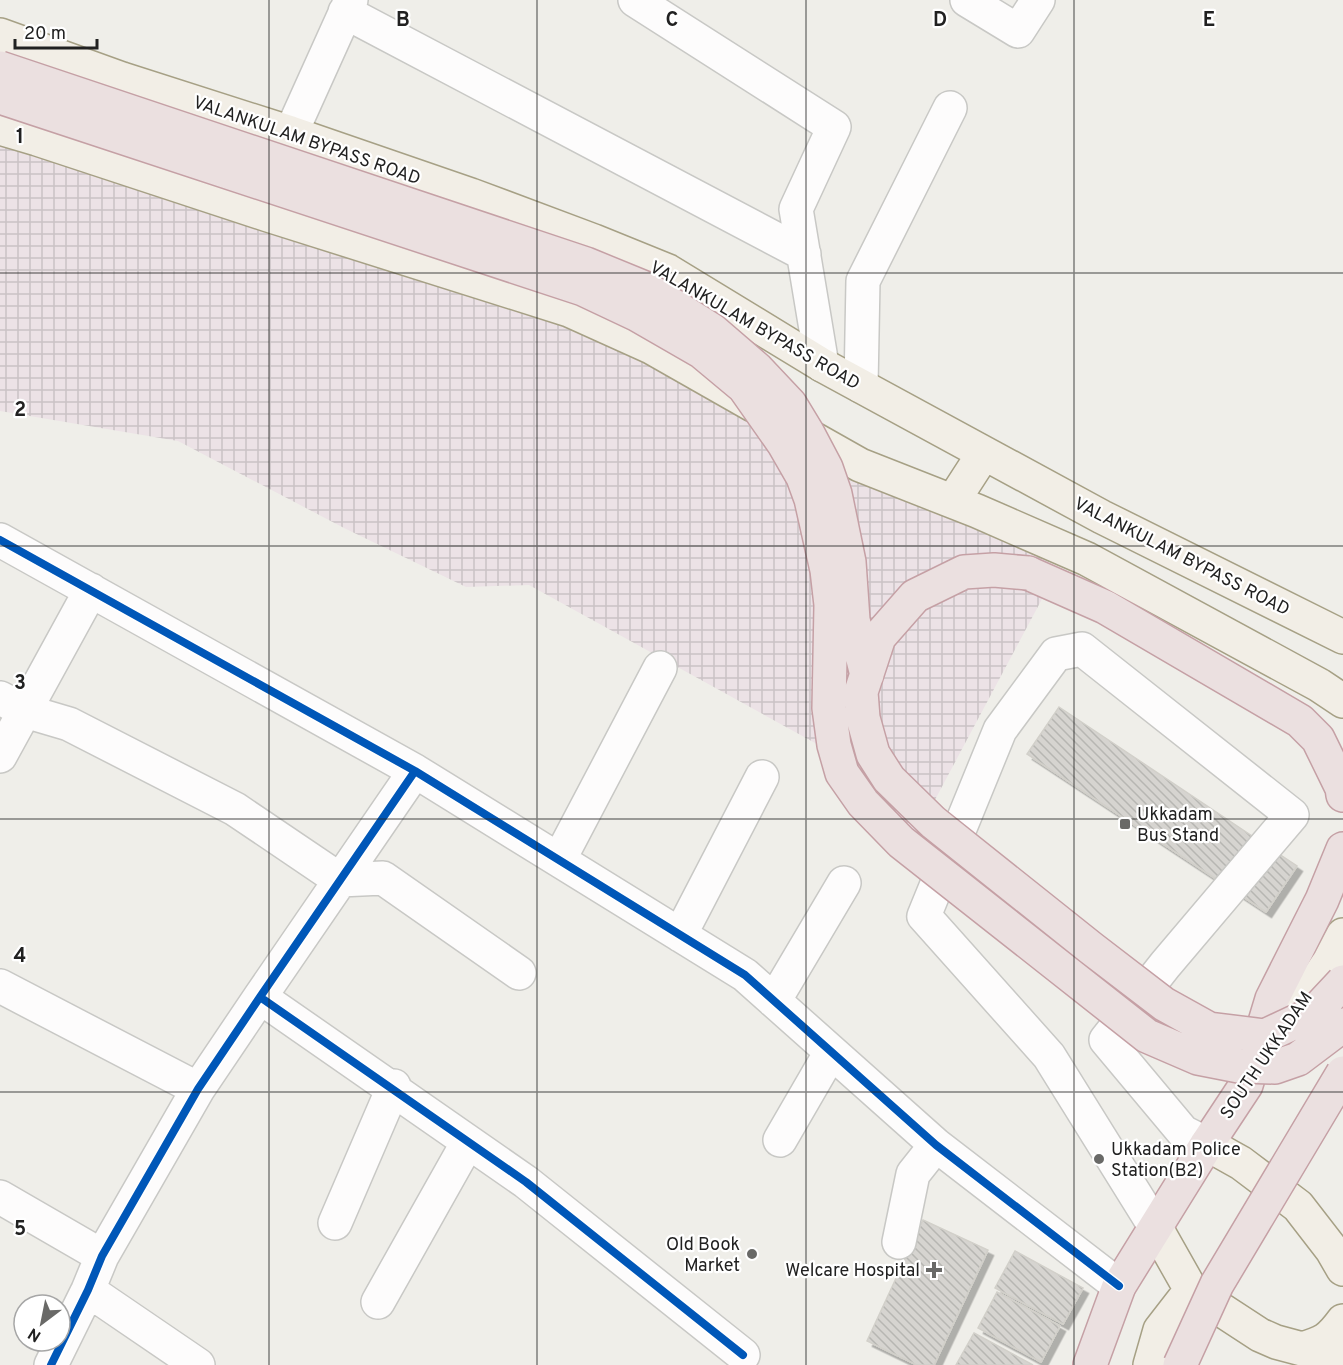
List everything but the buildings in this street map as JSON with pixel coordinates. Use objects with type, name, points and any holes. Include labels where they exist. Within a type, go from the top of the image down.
[{"type":"highway","points":[[0,68],[586,264],[647,289],[713,331],[758,369],[790,404],[826,468],[835,494],[849,562],[853,620],[867,675]]},
{"type":"highway","points":[[0,97],[583,289],[636,314],[702,352],[744,387],[784,444],[803,477],[811,499],[830,593],[828,697],[834,745],[842,773],[863,803],[901,842],[1147,1036],[1198,1058],[1239,1065],[1275,1067],[1298,1059],[1343,1025]]},
{"type":"highway","points":[[1343,795],[1342,788],[1318,739],[1300,721],[1105,607],[1029,573],[994,570],[964,572],[915,596],[879,637],[861,692],[863,717],[873,754],[889,779],[933,822],[1164,1004],[1209,1029],[1265,1036],[1314,1014],[1343,982]]},
{"type":"highway","points":[[1246,1085],[1272,999],[1322,900],[1343,849]]},
{"type":"highway","points":[[1180,1365],[1217,1284],[1343,1073]]},
{"type":"highway","name":"SOUTH UKKADAM","points":[[1090,1365],[1119,1286],[1246,1085]]},
{"type":"main road","name":"VALANKULAM BYPASS ROAD","points":[[0,35],[122,79],[291,133],[549,224],[668,272],[822,364],[1102,517],[1343,637]]},
{"type":"main road","points":[[0,128],[569,310],[651,347],[860,465],[953,501],[1087,560],[1319,685],[1343,701]]},
{"type":"main road","points":[[953,501],[984,453]]},
{"type":"main road","name":"SOUTH UKKADAM","points":[[1246,1085],[1329,962],[1343,935]]},
{"type":"main road","points":[[1208,1144],[1240,1163],[1298,1206],[1339,1255]]},
{"type":"main road","points":[[1156,1228],[1191,1290],[1260,1335],[1276,1342],[1343,1360]]},
{"type":"main road","points":[[1150,1365],[1160,1330],[1191,1290]]},
{"type":"main road","points":[[1302,1349],[1331,1336],[1343,1321]]},
{"type":"street","points":[[635,0],[834,127],[796,209],[822,364]]},
{"type":"street","points":[[967,0],[1018,31],[1038,0]]},
{"type":"street","points":[[291,133],[348,6],[804,254]]},
{"type":"street","points":[[861,386],[864,281],[950,108]]},
{"type":"street","points":[[0,540],[415,771],[745,975],[936,1145],[1119,1286]]},
{"type":"street","points":[[0,756],[12,705],[91,590]]},
{"type":"street","points":[[1156,1228],[1049,1056],[924,916],[1000,730],[1056,654],[1082,649],[1292,815],[1165,965],[1106,1040],[1183,1132],[1208,1144]]},
{"type":"street","points":[[559,860],[660,668]]},
{"type":"street","points":[[12,705],[69,724],[234,809],[340,880],[383,878],[519,973]]},
{"type":"street","points":[[51,1365],[102,1256],[198,1089],[415,771]]},
{"type":"street","points":[[680,935],[762,777]]},
{"type":"street","points":[[774,1001],[844,883]]},
{"type":"street","points":[[0,986],[198,1089]]},
{"type":"street","points":[[260,997],[526,1182],[743,1362]]},
{"type":"street","points":[[780,1140],[831,1052]]},
{"type":"street","points":[[335,1223],[392,1087]]},
{"type":"street","points":[[378,1302],[468,1142]]},
{"type":"street","points":[[899,1242],[913,1174],[936,1145]]},
{"type":"street","points":[[0,1197],[102,1256]]},
{"type":"street","points":[[87,1290],[198,1365]]},
{"type":"shaded area","points":[[0,109],[648,340],[1049,562],[1042,599],[913,841],[835,754],[529,585],[466,587],[344,528],[178,441],[0,411]]},
{"type":"cycle path","points":[[0,540],[415,771],[745,975],[936,1145],[1119,1286]]},
{"type":"cycle path","points":[[51,1365],[102,1256],[198,1089],[415,771]]},
{"type":"cycle path","points":[[260,997],[526,1182],[743,1355]]},
{"type":"place","name":"Ukkadam Bus Stand","points":[[1125,824]]},
{"type":"place","name":"Ukkadam Police Station(B2)","points":[[1099,1159]]},
{"type":"place","name":"Old Book Market","points":[[752,1254]]},
{"type":"place","name":"Welcare Hospital","points":[[934,1270]]}]
